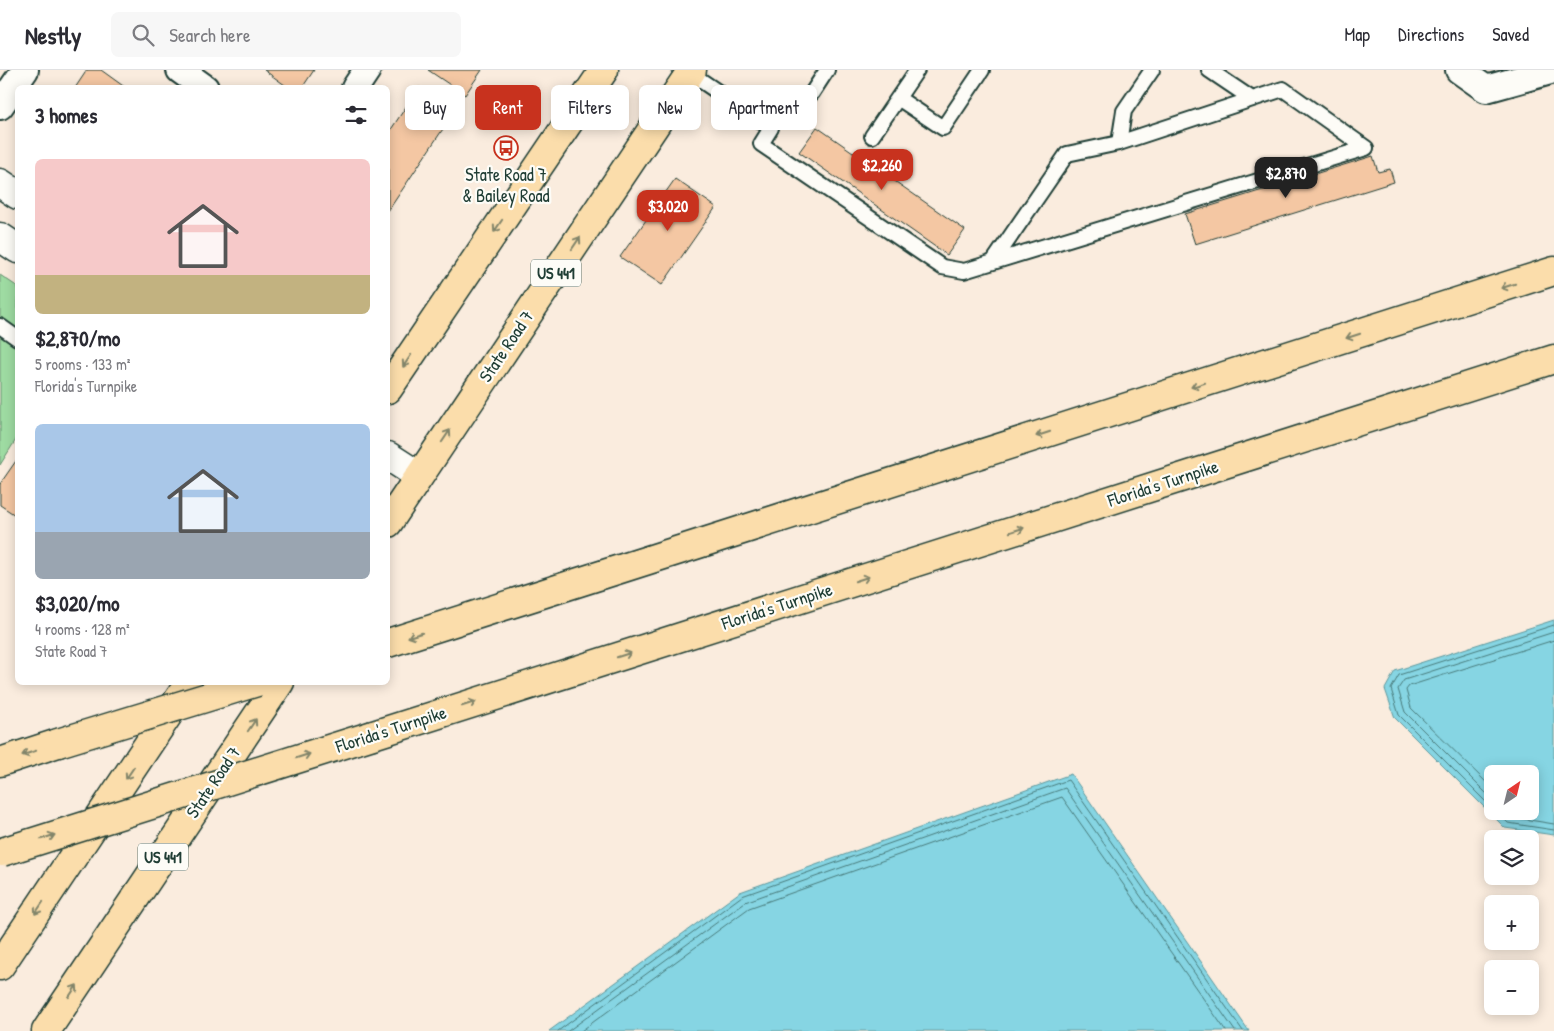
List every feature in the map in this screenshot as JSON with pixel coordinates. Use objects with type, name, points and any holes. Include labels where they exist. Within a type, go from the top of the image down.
[{"type":"main road","points":[[390,386],[604,70]]},
{"type":"main road","name":"State Road 7","points":[[390,516],[419,476],[691,71]]},
{"type":"main road","points":[[390,642],[1554,272]]},
{"type":"main road","name":"Florida's Turnpike","points":[[1,852],[1554,359]]},
{"type":"main road","points":[[0,966],[188,685]]},
{"type":"main road","points":[[0,762],[247,685]]},
{"type":"main road","name":"State Road 7","points":[[46,1031],[278,685]]},
{"type":"street","points":[[0,106],[25,70]]},
{"type":"street","points":[[180,70],[201,85]]},
{"type":"street","points":[[357,85],[367,70]]},
{"type":"street","points":[[1459,70],[1486,89],[1554,70]]},
{"type":"street","points":[[0,183],[15,193]]},
{"type":"street","points":[[0,237],[15,247]]},
{"type":"street","points":[[390,457],[419,476]]},
{"type":"lane","points":[[817,85],[827,70]]},
{"type":"lane","points":[[872,136],[917,70]]},
{"type":"lane","points":[[898,98],[943,128],[982,70]]},
{"type":"lane","points":[[1119,143],[1124,111],[1152,70]]},
{"type":"lane","points":[[1210,70],[1252,99]]},
{"type":"lane","points":[[691,71],[771,128],[761,144],[942,267],[964,271],[1366,148],[1283,89],[1119,143],[1067,154],[993,262]]},
{"type":"lane","points":[[0,326],[15,337]]},
{"type":"green space","points":[[0,275],[15,285],[15,441],[0,465]]},
{"type":"water","points":[[1554,620],[1554,835],[1539,833],[1539,830],[1505,828],[1497,820],[1539,820],[1539,765],[1484,765],[1484,807],[1395,718],[1385,689],[1395,671]]},
{"type":"water","points":[[1071,774],[1249,1031],[549,1031],[740,892]]},
{"type":"building","points":[[87,70],[101,70],[122,85],[77,85]]},
{"type":"building","points":[[264,70],[314,70],[304,85],[285,85]]},
{"type":"building","points":[[428,70],[482,70],[465,95],[465,85],[450,85]]},
{"type":"building","points":[[405,108],[405,130],[442,130],[390,208],[390,131]]},
{"type":"building","points":[[817,127],[965,230],[947,255],[799,152],[815,130],[817,130]]},
{"type":"building","points":[[1373,156],[1378,172],[1390,169],[1394,182],[1195,244],[1185,214]]},
{"type":"building","points":[[675,179],[716,207],[662,285],[620,257]]},
{"type":"building","points":[[15,462],[15,515],[0,505],[0,484]]},
{"type":"place","name":"State Road 7 & Bailey Road","points":[[506,148]]}]
